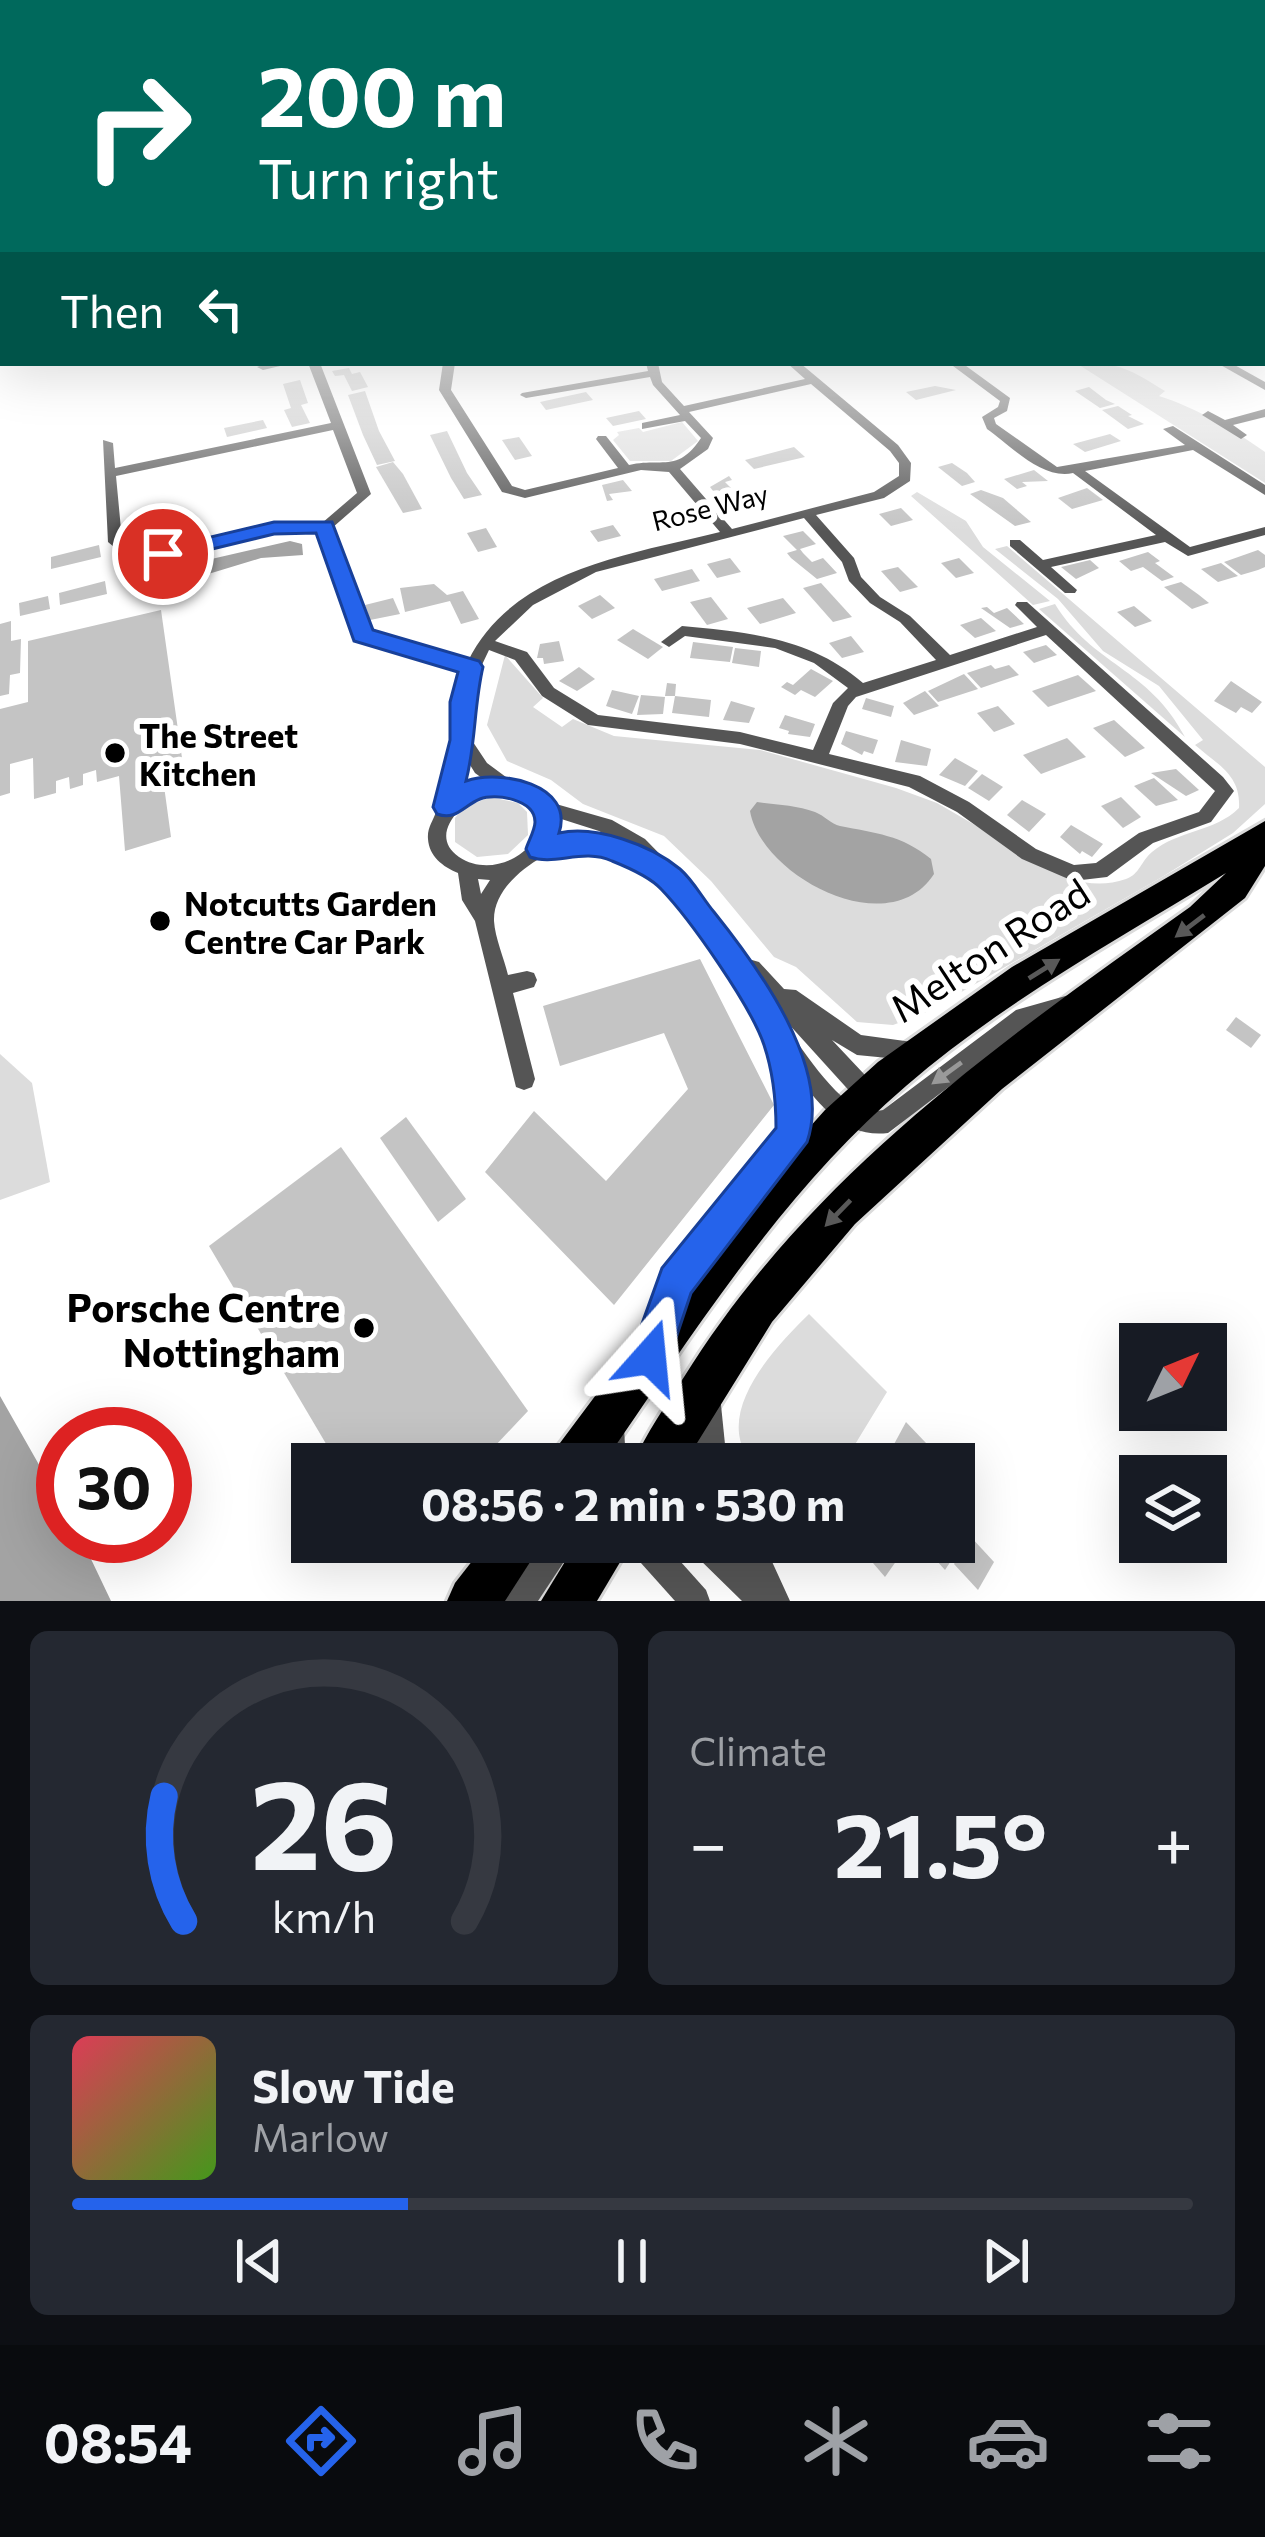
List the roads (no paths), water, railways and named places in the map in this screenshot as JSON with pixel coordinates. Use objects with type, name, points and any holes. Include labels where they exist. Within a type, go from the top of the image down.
[{"type":"main road","name":"Melton Road","points":[[589,1443],[774,1196],[877,1121],[943,1112],[1085,1000],[1202,917],[1234,888],[1265,836]]},
{"type":"main road","name":"Melton Road","points":[[670,1443],[793,1260],[922,1052],[977,1010],[1265,836]]},
{"type":"main road","points":[[473,1601],[502,1563]]},
{"type":"main road","points":[[567,1601],[593,1563]]},
{"type":"street","points":[[107,443],[116,542],[122,550],[163,554],[253,533],[325,527],[364,494],[334,426],[323,382]]},
{"type":"street","points":[[446,382],[445,390],[507,489],[525,494],[626,469],[673,468],[728,533]]},
{"type":"street","points":[[526,396],[591,382]]},
{"type":"street","points":[[657,382],[706,442],[673,468]]},
{"type":"street","points":[[646,426],[806,382]]},
{"type":"street","name":"Rose Way","points":[[446,807],[463,740],[462,702],[471,667],[484,643],[517,608],[574,575],[879,495],[905,478],[905,463],[894,448],[815,382]]},
{"type":"street","points":[[981,382],[1006,400],[1003,409],[988,417],[992,426],[1043,466],[1063,472],[1195,446]]},
{"type":"street","points":[[1224,424],[1265,413]]},
{"type":"street","points":[[1208,415],[1241,435]]},
{"type":"street","points":[[110,473],[334,426]]},
{"type":"street","points":[[1168,429],[1265,491]]},
{"type":"street","points":[[602,437],[626,469]]},
{"type":"street","points":[[1075,469],[1188,552],[1265,531]]},
{"type":"street","points":[[807,513],[849,561],[854,578],[875,600],[905,619],[946,661]]},
{"type":"street","points":[[325,527],[363,635],[471,667]]},
{"type":"street","points":[[1040,566],[1167,537]]},
{"type":"street","points":[[1015,543],[1070,590]]},
{"type":"street","points":[[484,643],[514,651],[548,692],[594,721],[713,734],[819,757],[936,791],[1029,854],[1073,873],[1100,871],[1146,838],[1189,825],[1216,808],[1225,791],[1022,605]]},
{"type":"street","points":[[669,612],[675,637],[784,642],[842,672],[858,688]]},
{"type":"street","points":[[819,757],[841,703],[858,688],[1048,629]]},
{"type":"street","points":[[463,740],[481,768],[504,785],[534,796],[544,808],[549,822],[540,849]]},
{"type":"street","points":[[504,785],[477,787],[446,807],[437,826],[437,841],[444,855],[467,869],[508,870]]},
{"type":"street","points":[[544,808],[579,815],[636,842],[723,946],[778,1036],[829,1098],[877,1121]]},
{"type":"street","points":[[484,919],[490,896],[508,870],[540,849],[570,842],[612,847],[669,877]]},
{"type":"street","points":[[467,869],[524,1079]]},
{"type":"street","points":[[723,946],[856,1045],[922,1052]]},
{"type":"street","points":[[752,969],[877,1121]]},
{"type":"street","points":[[500,986],[527,980]]},
{"type":"street","points":[[650,1357],[675,1282],[789,1142],[794,1128],[793,1091],[778,1036]]},
{"type":"street","points":[[709,1382],[711,1443]]},
{"type":"street","points":[[609,1416],[611,1443]]},
{"type":"street","points":[[519,1601],[547,1563]]},
{"type":"street","points":[[662,1563],[695,1601]]},
{"type":"street","points":[[725,1563],[764,1601]]},
{"type":"street","points":[[757,1563],[775,1601]]},
{"type":"place","name":"The Street Kitchen","points":[[115,753]]},
{"type":"place","name":"Notcutts Garden Centre Car Park","points":[[160,921]]},
{"type":"place","name":"Porsche Centre Nottingham","points":[[364,1328]]}]
